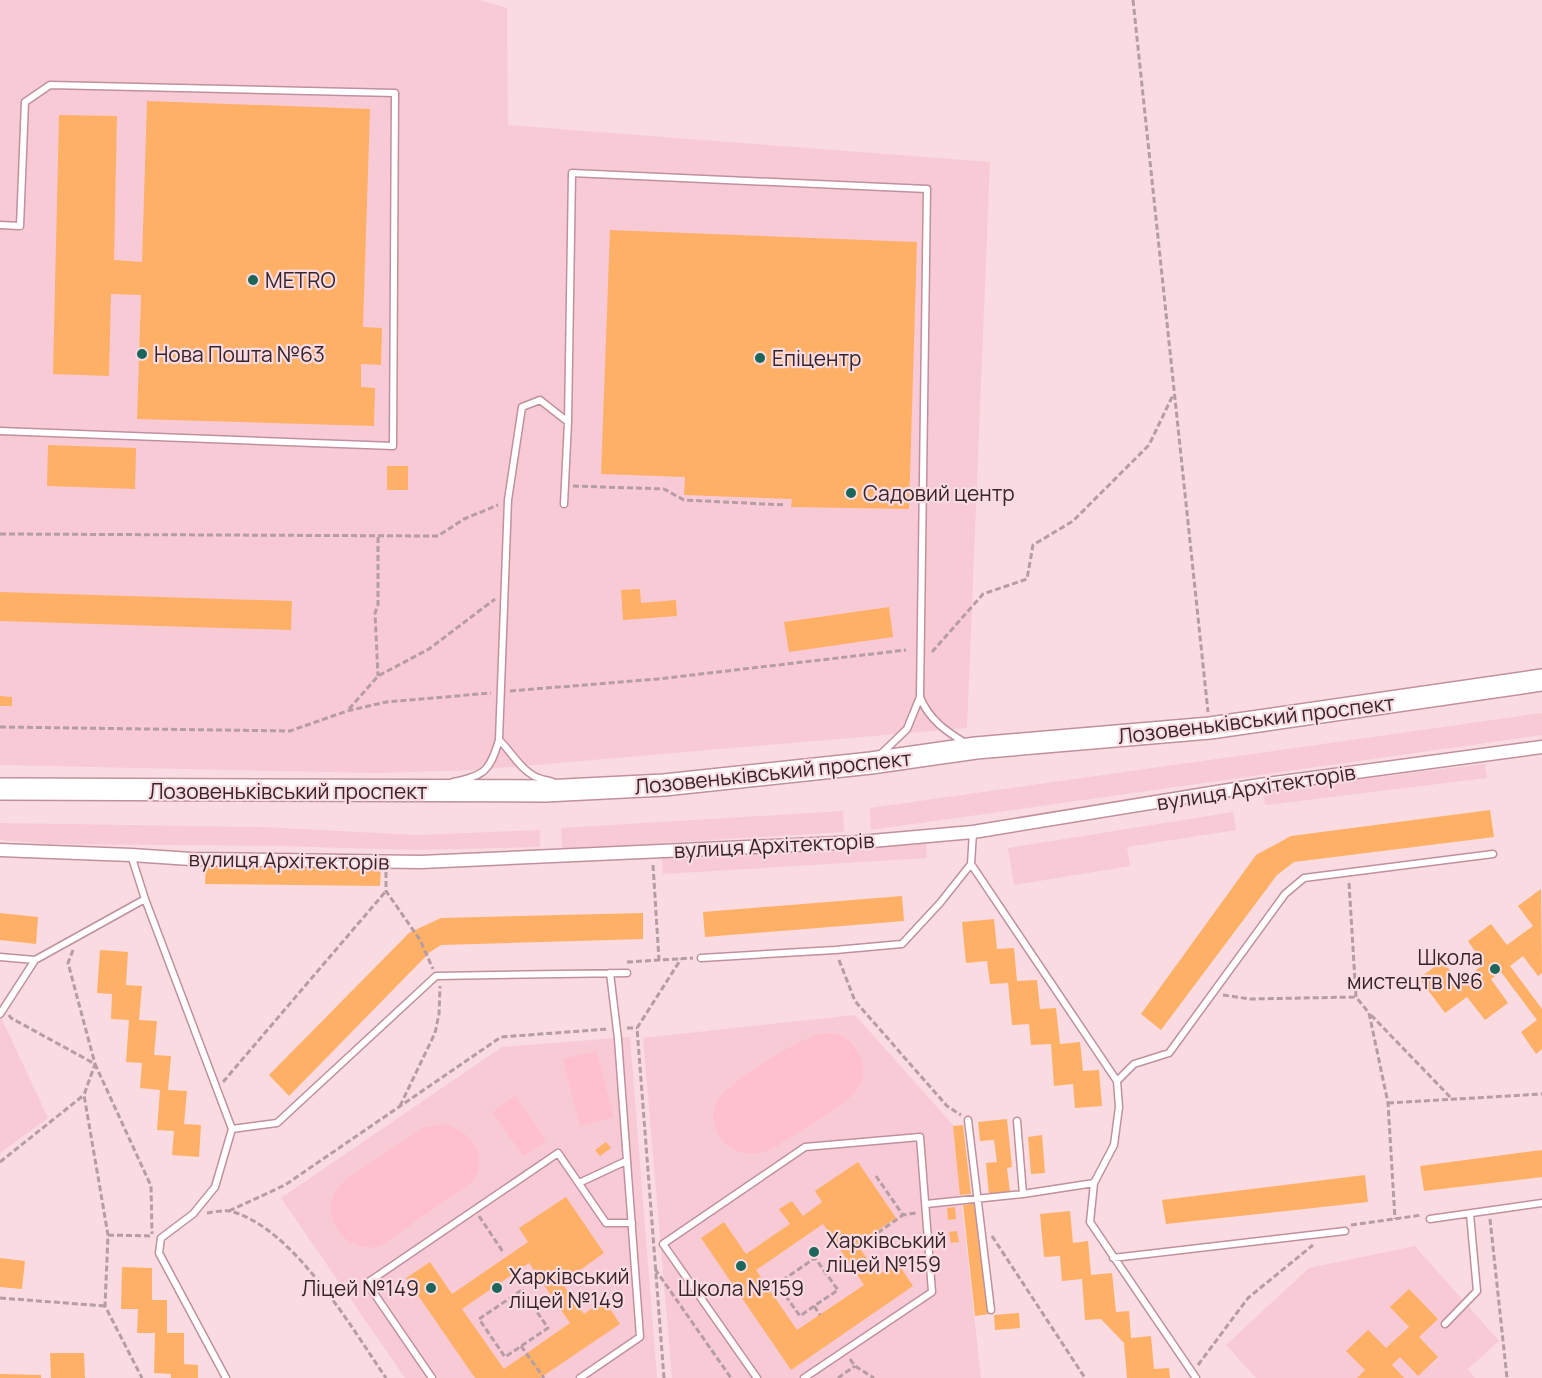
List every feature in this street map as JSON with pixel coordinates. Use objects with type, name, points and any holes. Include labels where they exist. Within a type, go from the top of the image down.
[{"type":"highway","name":"Лозовеньківський проспект","points":[[0,789],[545,791],[664,785],[871,763],[976,748],[1210,729],[1542,680]]},
{"type":"street","name":"вулиця Архітекторів","points":[[0,850],[191,859],[421,862],[860,842],[972,832],[1260,784],[1542,747]]},
{"type":"lane","points":[[0,225],[20,226],[25,102],[50,85],[395,93],[393,446],[0,431]]},
{"type":"lane","points":[[564,504],[568,422],[572,173],[927,189],[920,697],[907,729],[871,763]]},
{"type":"lane","points":[[444,782],[455,782],[483,773],[492,762],[499,740],[508,500],[522,407],[540,400],[568,422]]},
{"type":"lane","points":[[920,697],[929,714],[938,724],[976,748]]},
{"type":"lane","points":[[499,740],[534,777],[564,782]]},
{"type":"lane","points":[[636,779],[664,785]]},
{"type":"lane","points":[[376,791],[387,784],[433,783]]},
{"type":"lane","points":[[972,832],[971,864],[1117,1081],[1119,1107],[1114,1145],[1094,1183],[1090,1222],[1195,1375]]},
{"type":"lane","points":[[1117,1081],[1134,1064],[1169,1053],[1285,894],[1304,878],[1493,854]]},
{"type":"lane","points":[[131,855],[145,899],[232,1129],[215,1187],[193,1214],[161,1238],[159,1253],[226,1378]]},
{"type":"lane","points":[[700,958],[902,944],[940,903],[971,864]]},
{"type":"lane","points":[[0,1014],[35,960],[145,899]]},
{"type":"lane","points":[[0,957],[35,960]]},
{"type":"lane","points":[[580,1378],[640,1337],[610,973]]},
{"type":"lane","points":[[232,1129],[276,1123],[436,976],[627,973]]},
{"type":"lane","points":[[968,1120],[991,1310]]},
{"type":"lane","points":[[1017,1121],[1023,1194]]},
{"type":"lane","points":[[757,1378],[663,1244],[805,1147],[920,1137],[932,1292],[804,1378]]},
{"type":"lane","points":[[432,1378],[367,1283],[558,1153],[606,1223],[632,1223]]},
{"type":"lane","points":[[579,1183],[626,1161]]},
{"type":"lane","points":[[927,1208],[1094,1183]]},
{"type":"lane","points":[[1430,1219],[1542,1203]]},
{"type":"lane","points":[[1445,1324],[1477,1291],[1470,1214]]},
{"type":"lane","points":[[1113,1258],[1345,1231]]},
{"type":"path","points":[[1133,0],[1210,729]]},
{"type":"path","points":[[930,657],[933,648],[983,594],[1027,579],[1033,545],[1073,521],[1149,445],[1174,393]]},
{"type":"path","points":[[572,486],[664,489],[684,500],[786,505]]},
{"type":"path","points":[[0,534],[438,536],[464,519],[508,500]]},
{"type":"path","points":[[378,537],[378,605],[375,613],[378,676]]},
{"type":"path","points":[[347,711],[378,676],[429,649],[505,592]]},
{"type":"path","points":[[0,727],[290,731],[347,711],[386,702],[658,679],[906,650]]},
{"type":"path","points":[[652,851],[659,960]]},
{"type":"path","points":[[386,862],[386,891],[420,940],[440,987],[439,1014],[435,1033],[400,1107]]},
{"type":"path","points":[[1349,872],[1356,997],[1453,1100]]},
{"type":"path","points":[[217,1089],[386,891]]},
{"type":"path","points":[[79,936],[68,963],[95,1064],[151,1186],[152,1236]]},
{"type":"path","points":[[835,950],[855,1001],[947,1106],[968,1120]]},
{"type":"path","points":[[627,973],[627,962],[700,958]]},
{"type":"path","points":[[664,1378],[637,1028],[681,959]]},
{"type":"path","points":[[1213,994],[1250,999],[1356,997]]},
{"type":"path","points":[[5,1008],[11,1018],[95,1064]]},
{"type":"path","points":[[1370,1013],[1388,1103],[1395,1219]]},
{"type":"path","points":[[193,1214],[229,1211],[285,1185],[501,1037],[637,1028]]},
{"type":"path","points":[[95,1064],[84,1095],[108,1235],[105,1306],[142,1378]]},
{"type":"path","points":[[1388,1103],[1542,1094]]},
{"type":"path","points":[[0,1162],[84,1095]]},
{"type":"path","points":[[876,1176],[903,1215]]},
{"type":"path","points":[[863,1243],[903,1215],[927,1208]]},
{"type":"path","points":[[475,1210],[503,1252]]},
{"type":"path","points":[[229,1211],[264,1226],[313,1272],[386,1378]]},
{"type":"path","points":[[1489,1211],[1507,1378]]},
{"type":"path","points":[[1345,1231],[1345,1226],[1430,1214],[1430,1219]]},
{"type":"path","points":[[980,1217],[1084,1378]]},
{"type":"path","points":[[1195,1375],[1248,1298],[1326,1234]]},
{"type":"path","points":[[108,1235],[161,1238]]},
{"type":"path","points":[[815,1258],[838,1290],[814,1306],[800,1316],[777,1284],[815,1258]]},
{"type":"path","points":[[654,1267],[731,1378]]},
{"type":"path","points":[[522,1290],[548,1328],[521,1346],[505,1357],[479,1319],[522,1290]]},
{"type":"path","points":[[0,1298],[105,1306]]},
{"type":"path","points":[[814,1306],[820,1315]]},
{"type":"path","points":[[521,1346],[544,1378]]},
{"type":"path","points":[[844,1351],[855,1366],[874,1378]]},
{"type":"path","points":[[838,1378],[855,1366]]},
{"type":"shaded area","points":[[0,0],[479,0],[507,8],[508,125],[990,162],[967,728],[476,770],[377,773],[0,765]]},
{"type":"shaded area","points":[[1542,713],[1542,735],[871,830],[870,808]]},
{"type":"shaded area","points":[[1485,764],[1487,778],[1265,805],[1263,791]]},
{"type":"shaded area","points":[[843,811],[844,832],[562,849],[561,828]]},
{"type":"shaded area","points":[[1233,812],[1236,830],[1127,847],[1130,866],[1014,885],[1008,848]]},
{"type":"shaded area","points":[[0,823],[262,827],[417,835],[540,830],[540,847],[417,850],[51,844],[0,840]]},
{"type":"shaded area","points":[[926,842],[927,858],[663,874],[662,857]]},
{"type":"shaded area","points":[[0,1015],[48,1118],[0,1153]]},
{"type":"shaded area","name":"Харківський ліцей №159","points":[[855,1015],[953,1125],[981,1378],[672,1378],[643,1038]]},
{"type":"shaded area","points":[[824,1033],[843,1037],[857,1051],[862,1063],[863,1074],[855,1091],[830,1112],[769,1150],[753,1154],[744,1153],[727,1145],[721,1139],[714,1123],[715,1105],[721,1096],[764,1063],[813,1036]]},
{"type":"shaded area","name":"Харківський ліцей №149","points":[[630,1037],[657,1378],[405,1378],[281,1198],[502,1047]]},
{"type":"shaded area","points":[[596,1051],[614,1117],[580,1126],[563,1059]]},
{"type":"shaded area","points":[[515,1096],[546,1141],[523,1156],[493,1112]]},
{"type":"shaded area","points":[[441,1124],[460,1131],[474,1145],[479,1163],[477,1173],[471,1183],[380,1246],[370,1248],[361,1246],[345,1238],[338,1231],[331,1214],[332,1200],[340,1185],[425,1127]]},
{"type":"shaded area","points":[[1415,1246],[1499,1341],[1468,1369],[1475,1378],[1256,1378],[1226,1345],[1309,1268]]},
{"type":"building","name":"METRO","points":[[147,101],[370,109],[363,327],[382,328],[381,365],[361,364],[361,387],[375,388],[374,426],[137,419],[141,295],[111,294],[109,376],[53,374],[59,115],[117,116],[114,260],[142,262]]},
{"type":"building","name":"Епіцентр","points":[[610,230],[917,242],[909,509],[791,507],[792,499],[684,495],[685,477],[601,474]]},
{"type":"building","points":[[48,445],[136,448],[135,489],[47,486]]},
{"type":"building","points":[[387,466],[408,466],[408,490],[387,490]]},
{"type":"building","points":[[640,589],[641,603],[676,600],[677,616],[623,620],[621,590]]},
{"type":"building","points":[[0,592],[292,601],[291,630],[0,621]]},
{"type":"building","points":[[889,607],[893,637],[789,652],[784,622]]},
{"type":"building","points":[[0,696],[12,697],[12,706],[0,706]]},
{"type":"building","points":[[1490,810],[1494,837],[1294,862],[1277,875],[1161,1030],[1141,1014],[1256,855],[1291,836]]},
{"type":"building","points":[[206,864],[381,866],[380,886],[205,884]]},
{"type":"building","name":"Школа мистецтв №6","points":[[1541,889],[1542,973],[1538,976],[1523,956],[1510,966],[1542,1009],[1542,1049],[1536,1054],[1521,1032],[1537,1020],[1501,972],[1491,979],[1508,1003],[1485,1020],[1467,997],[1445,1013],[1419,978],[1443,961],[1459,983],[1484,964],[1468,941],[1491,924],[1507,945],[1533,926],[1518,906]]},
{"type":"building","points":[[902,896],[904,921],[705,937],[703,912]]},
{"type":"building","points":[[0,913],[38,917],[36,944],[0,940]]},
{"type":"building","points":[[643,913],[643,939],[441,945],[430,952],[289,1096],[269,1075],[409,933],[441,918]]},
{"type":"building","points":[[994,919],[997,949],[1014,948],[1017,981],[1037,980],[1040,1009],[1056,1008],[1060,1044],[1080,1042],[1083,1071],[1099,1070],[1102,1106],[1075,1108],[1073,1084],[1054,1086],[1051,1044],[1031,1045],[1029,1024],[1012,1025],[1008,983],[990,984],[987,961],[966,963],[962,922]]},
{"type":"building","points":[[100,950],[128,952],[126,985],[142,986],[139,1020],[157,1021],[154,1055],[171,1056],[168,1090],[187,1091],[184,1124],[201,1125],[199,1157],[172,1155],[174,1131],[157,1130],[160,1090],[140,1088],[142,1063],[126,1062],[129,1020],[111,1019],[112,994],[97,993]]},
{"type":"building","points":[[1007,1119],[1012,1167],[1007,1168],[1010,1192],[989,1195],[986,1163],[997,1162],[994,1140],[980,1141],[978,1122]]},
{"type":"building","points":[[963,1125],[971,1194],[960,1195],[953,1126]]},
{"type":"building","points":[[1042,1135],[1045,1173],[1031,1174],[1028,1137]]},
{"type":"building","points":[[606,1142],[611,1148],[600,1156],[595,1150]]},
{"type":"building","points":[[1542,1150],[1542,1177],[1424,1191],[1420,1166]]},
{"type":"building","name":"Школа №159","points":[[858,1162],[896,1218],[857,1244],[878,1275],[897,1262],[913,1286],[791,1370],[701,1238],[724,1222],[746,1254],[790,1224],[779,1209],[792,1201],[803,1216],[822,1202],[815,1191]],"holes":[[[823,1224],[864,1285],[797,1330],[756,1270]]]},
{"type":"building","points":[[1365,1175],[1368,1202],[1166,1224],[1162,1200]]},
{"type":"building","name":"Ліцей №149","points":[[566,1197],[604,1253],[562,1283],[584,1314],[604,1300],[620,1324],[540,1378],[475,1378],[406,1278],[430,1262],[452,1294],[528,1242],[519,1228]],"holes":[[[529,1263],[570,1323],[504,1369],[462,1309]]]},
{"type":"building","points":[[976,1203],[989,1314],[975,1316],[963,1205]]},
{"type":"building","points":[[955,1207],[956,1219],[948,1220],[947,1208]]},
{"type":"building","points":[[1070,1211],[1073,1243],[1088,1241],[1091,1275],[1112,1273],[1116,1312],[1129,1311],[1131,1338],[1151,1336],[1154,1369],[1169,1368],[1170,1378],[1127,1378],[1124,1343],[1101,1319],[1085,1320],[1082,1279],[1062,1281],[1060,1256],[1044,1257],[1040,1214]]},
{"type":"building","points":[[957,1231],[959,1242],[951,1243],[949,1232]]},
{"type":"building","points":[[0,1258],[25,1261],[22,1289],[0,1287]]},
{"type":"building","points":[[122,1267],[152,1268],[152,1300],[167,1300],[167,1333],[184,1333],[184,1364],[198,1365],[198,1378],[171,1378],[171,1374],[154,1373],[155,1333],[137,1333],[138,1309],[121,1309]]},
{"type":"building","points":[[1409,1289],[1438,1319],[1419,1337],[1438,1357],[1418,1376],[1400,1357],[1392,1365],[1404,1378],[1357,1378],[1365,1370],[1346,1351],[1368,1330],[1386,1348],[1409,1327],[1390,1307]]},
{"type":"building","points":[[1019,1313],[1020,1328],[995,1330],[994,1315]]},
{"type":"building","points":[[50,1353],[84,1353],[85,1378],[51,1378]]},
{"type":"building","points":[[0,1374],[41,1375],[41,1378],[0,1378]]},
{"type":"place","name":"METRO","points":[[253,280]]},
{"type":"place","name":"Нова Пошта №63","points":[[142,354]]},
{"type":"place","name":"Епіцентр","points":[[760,358]]},
{"type":"place","name":"Садовий центр","points":[[851,493]]},
{"type":"place","name":"Школа мистецтв №6","points":[[1495,969]]},
{"type":"place","name":"Харківський ліцей №159","points":[[814,1252]]},
{"type":"place","name":"Школа №159","points":[[741,1266]]},
{"type":"place","name":"Ліцей №149","points":[[431,1288]]},
{"type":"place","name":"Харківський ліцей №149","points":[[497,1288]]}]
